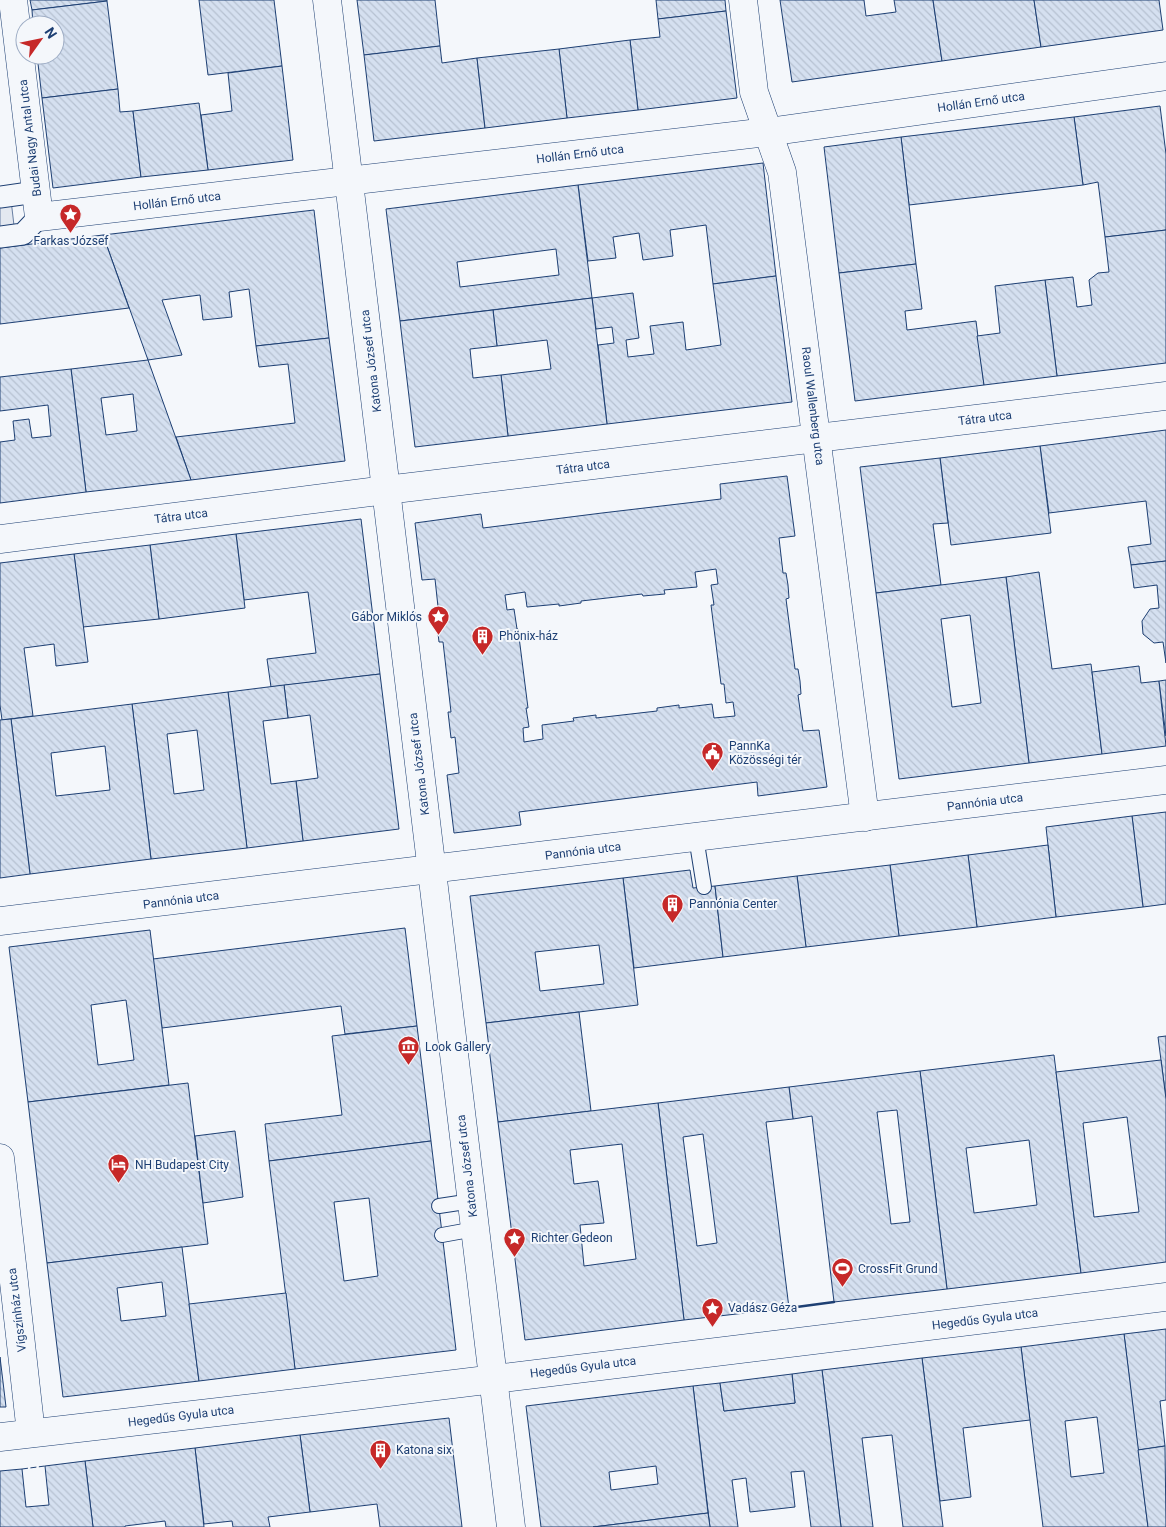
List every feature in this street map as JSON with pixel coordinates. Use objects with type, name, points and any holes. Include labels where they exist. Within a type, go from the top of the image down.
[{"type":"street","name":"Budai Nagy Antal utca","points":[[13,0],[38,205]]},
{"type":"street","name":"Katona József utca","points":[[327,0],[511,1527]]},
{"type":"street","name":"Raoul Wallenberg utca","points":[[743,0],[754,92],[782,172],[865,817]]},
{"type":"street","name":"Hollán Ernő utca","points":[[0,197],[38,205],[349,181],[768,132],[1166,76]]},
{"type":"street","points":[[0,237],[23,234],[38,205]]},
{"type":"street","name":"Tátra utca","points":[[0,539],[386,490],[1166,396]]},
{"type":"street","name":"Pannónia utca","points":[[0,921],[1166,780]]},
{"type":"street","name":"Vígszínház utca","points":[[1,1175],[32,1433]]},
{"type":"street","name":"Hegedűs Gyula utca","points":[[0,1437],[331,1399],[1166,1297]]},
{"type":"lane","points":[[696,837],[704,887]]},
{"type":"lane","points":[[439,1206],[472,1201]]},
{"type":"lane","points":[[442,1235],[475,1229]]},
{"type":"shaded area","points":[[11,200],[15,234],[0,236],[0,201]]},
{"type":"building","points":[[30,0],[107,0],[107,1],[32,10]]},
{"type":"building","points":[[199,0],[274,0],[282,66],[208,75]]},
{"type":"building","points":[[357,0],[435,0],[440,46],[364,55]]},
{"type":"building","points":[[656,0],[725,0],[726,11],[658,19]]},
{"type":"building","points":[[780,0],[864,0],[866,16],[896,12],[894,0],[933,0],[942,61],[792,82]]},
{"type":"building","points":[[933,0],[1034,0],[1041,47],[942,61]]},
{"type":"building","points":[[1034,0],[1159,0],[1163,30],[1041,47]]},
{"type":"building","points":[[107,1],[118,89],[42,98],[38,65],[65,65],[65,15],[32,15],[32,10]]},
{"type":"building","points":[[726,11],[737,98],[638,110],[630,40],[660,37],[658,19]]},
{"type":"building","points":[[630,40],[638,110],[567,118],[559,49]]},
{"type":"building","points":[[440,46],[442,63],[477,58],[485,128],[374,141],[364,55]]},
{"type":"building","points":[[559,49],[567,118],[485,128],[477,58]]},
{"type":"building","points":[[282,66],[293,160],[208,170],[201,115],[232,111],[228,73]]},
{"type":"building","points":[[118,89],[120,112],[133,111],[141,177],[53,188],[42,98]]},
{"type":"building","points":[[199,103],[208,170],[141,177],[133,111]]},
{"type":"building","points":[[1160,106],[1166,154],[1166,230],[1105,237],[1098,182],[1083,185],[1074,117]]},
{"type":"building","points":[[1074,117],[1083,185],[909,205],[901,137]]},
{"type":"building","points":[[901,137],[916,264],[839,273],[824,147]]},
{"type":"building","points":[[763,163],[776,276],[713,284],[706,225],[670,230],[673,256],[643,260],[639,233],[613,237],[616,258],[588,261],[578,185]]},
{"type":"building","points":[[578,185],[592,298],[400,321],[386,209]],"holes":[[[556,249],[559,275],[460,287],[457,262]]]},
{"type":"building","points":[[314,210],[329,338],[256,346],[249,289],[229,292],[232,317],[203,320],[200,295],[162,300],[182,355],[148,360],[103,235]]},
{"type":"building","points":[[1166,230],[1166,363],[1057,376],[1045,280],[1073,277],[1077,307],[1092,305],[1089,280],[1098,273],[1109,272],[1105,237]]},
{"type":"building","points":[[103,235],[129,308],[0,324],[0,248]]},
{"type":"building","points":[[916,264],[922,309],[905,311],[907,330],[976,321],[984,385],[855,401],[839,273]]},
{"type":"building","points":[[776,276],[792,402],[607,424],[598,345],[614,343],[612,327],[596,329],[592,298],[633,293],[639,338],[626,340],[628,357],[654,354],[650,326],[683,322],[686,350],[721,345],[713,284]]},
{"type":"building","points":[[1045,280],[1057,376],[984,385],[977,336],[1000,333],[995,286]]},
{"type":"building","points":[[592,298],[607,424],[508,436],[501,375],[551,369],[547,340],[497,346],[493,310]]},
{"type":"building","points":[[493,310],[497,346],[470,349],[473,378],[501,375],[508,436],[415,447],[400,321]]},
{"type":"building","points":[[329,338],[345,461],[191,480],[176,437],[295,423],[288,364],[259,367],[256,346]]},
{"type":"building","points":[[148,360],[191,480],[86,492],[71,369]],"holes":[[[133,394],[137,431],[106,435],[101,398]]]},
{"type":"building","points":[[71,369],[86,492],[0,503],[0,442],[15,440],[13,421],[29,419],[32,438],[51,436],[48,405],[0,411],[0,377]]},
{"type":"building","points":[[1166,430],[1166,561],[1131,565],[1128,547],[1151,544],[1146,501],[1049,513],[1040,446]]},
{"type":"building","points":[[1040,446],[1051,533],[951,545],[940,458]]},
{"type":"building","points":[[940,458],[948,523],[933,524],[941,585],[876,593],[860,467]]},
{"type":"building","name":"Phönix-ház","points":[[787,476],[795,536],[779,538],[783,573],[786,573],[788,585],[789,598],[786,599],[795,669],[798,669],[800,681],[801,694],[798,695],[803,731],[819,730],[827,787],[758,796],[757,782],[519,812],[521,825],[454,833],[447,775],[459,773],[455,737],[451,738],[448,712],[451,712],[443,642],[439,642],[436,616],[439,616],[435,579],[422,580],[415,523],[481,514],[483,528],[721,499],[720,484]],"holes":[[[716,569],[718,584],[711,585],[714,605],[711,605],[721,684],[724,684],[726,703],[733,702],[735,716],[714,718],[712,704],[679,708],[679,705],[657,708],[657,711],[596,718],[596,715],[573,718],[574,721],[542,725],[543,739],[524,742],[523,728],[529,727],[526,708],[528,708],[518,629],[514,609],[507,610],[505,595],[525,592],[527,607],[559,604],[559,606],[581,603],[581,601],[642,594],[643,596],[665,594],[664,590],[697,587],[695,572]]]},
{"type":"building","points":[[361,519],[380,674],[271,687],[267,659],[316,653],[308,592],[244,600],[236,534]]},
{"type":"building","points":[[236,534],[245,608],[159,619],[150,545]]},
{"type":"building","points":[[150,545],[159,619],[83,627],[74,554]]},
{"type":"building","points":[[74,554],[88,662],[56,666],[54,644],[24,648],[33,716],[2,720],[0,705],[0,563]]},
{"type":"building","points":[[1166,561],[1166,663],[1163,642],[1154,643],[1143,634],[1142,621],[1150,609],[1159,608],[1157,585],[1134,588],[1131,565]]},
{"type":"building","points":[[1039,572],[1052,669],[1091,664],[1102,754],[1029,763],[1006,577]]},
{"type":"building","points":[[1006,577],[1029,763],[899,779],[876,593]],"holes":[[[970,615],[981,703],[952,707],[941,619]]]},
{"type":"building","points":[[1139,666],[1141,683],[1159,681],[1166,746],[1102,754],[1092,672]]},
{"type":"building","points":[[380,674],[399,829],[303,841],[296,781],[318,778],[310,715],[288,718],[284,685]]},
{"type":"building","points":[[1166,680],[1166,736],[1159,681]]},
{"type":"building","points":[[284,685],[288,718],[263,721],[271,784],[296,781],[303,841],[247,848],[228,692]]},
{"type":"building","points":[[228,692],[247,848],[151,859],[132,704]],"holes":[[[197,730],[204,790],[174,794],[167,734]]]},
{"type":"building","points":[[132,704],[151,859],[30,874],[11,719]],"holes":[[[105,746],[110,790],[56,796],[51,753]]]},
{"type":"building","points":[[11,719],[30,874],[0,878],[0,720]]},
{"type":"building","points":[[1166,812],[1166,904],[1143,907],[1132,816]]},
{"type":"building","points":[[1132,816],[1143,907],[1056,917],[1046,827]]},
{"type":"building","points":[[1048,845],[1056,917],[977,927],[968,855]]},
{"type":"building","points":[[968,855],[977,927],[899,936],[890,865]]},
{"type":"building","points":[[890,865],[899,936],[806,947],[797,876]]},
{"type":"building","name":"Pannónia Center","points":[[690,870],[693,888],[715,886],[723,957],[634,968],[623,878]]},
{"type":"building","points":[[797,876],[806,947],[723,957],[715,886]]},
{"type":"building","points":[[623,878],[638,1005],[486,1023],[470,896]],"holes":[[[599,945],[604,984],[540,991],[535,952]]]},
{"type":"building","points":[[405,928],[417,1026],[345,1034],[341,1006],[162,1028],[153,959]]},
{"type":"building","points":[[150,930],[169,1085],[28,1102],[9,947]],"holes":[[[126,1000],[134,1060],[98,1065],[91,1005]]]},
{"type":"building","points":[[579,1012],[591,1111],[498,1122],[486,1023]]},
{"type":"building","points":[[417,1026],[431,1141],[269,1161],[265,1124],[342,1115],[332,1036]]},
{"type":"building","points":[[1166,1036],[1166,1099],[1158,1037]]},
{"type":"building","points":[[1054,1055],[1081,1273],[947,1289],[920,1071]],"holes":[[[1029,1140],[1037,1205],[974,1213],[966,1148]]]},
{"type":"building","points":[[1161,1060],[1166,1099],[1166,1262],[1081,1273],[1056,1072]],"holes":[[[1127,1117],[1139,1212],[1094,1217],[1083,1123]]]},
{"type":"building","points":[[920,1071],[947,1289],[834,1302],[812,1116],[793,1119],[789,1087]],"holes":[[[897,1110],[910,1222],[891,1224],[877,1112]]]},
{"type":"building","name":"NH Budapest City","points":[[188,1083],[208,1244],[47,1263],[28,1102]]},
{"type":"building","points":[[789,1087],[793,1119],[766,1122],[789,1308],[684,1320],[658,1103]],"holes":[[[703,1134],[717,1243],[697,1246],[683,1137]]]},
{"type":"building","points":[[658,1103],[684,1320],[525,1340],[498,1122]],"holes":[[[622,1144],[636,1259],[584,1266],[580,1225],[604,1223],[598,1181],[574,1184],[570,1150]]]},
{"type":"building","points":[[235,1131],[243,1197],[203,1203],[195,1136]]},
{"type":"building","points":[[431,1141],[456,1350],[295,1369],[269,1161]],"holes":[[[369,1198],[378,1276],[344,1281],[334,1202]]]},
{"type":"building","points":[[182,1247],[199,1381],[63,1397],[47,1263]],"holes":[[[162,1282],[166,1316],[121,1321],[117,1288]]]},
{"type":"building","points":[[286,1293],[295,1369],[199,1381],[189,1304]]},
{"type":"building","points":[[1166,1329],[1166,1400],[1160,1401],[1165,1446],[1138,1450],[1124,1334]]},
{"type":"building","points":[[1124,1334],[1148,1527],[1043,1527],[1021,1347]],"holes":[[[1097,1417],[1104,1473],[1071,1477],[1065,1421]]]},
{"type":"building","points":[[1021,1347],[1030,1420],[963,1428],[971,1497],[940,1501],[922,1358]]},
{"type":"building","points":[[0,1357],[6,1407],[0,1407]]},
{"type":"building","points":[[922,1358],[943,1527],[903,1527],[892,1435],[862,1438],[873,1527],[841,1527],[822,1370]]},
{"type":"building","points":[[822,1370],[841,1527],[811,1527],[804,1471],[791,1472],[795,1507],[750,1512],[746,1478],[732,1480],[738,1527],[710,1527],[693,1386],[720,1383],[724,1411],[795,1403],[792,1374]]},
{"type":"building","points":[[792,1374],[795,1403],[724,1411],[720,1383]]},
{"type":"building","points":[[693,1386],[708,1513],[593,1527],[541,1527],[526,1406]],"holes":[[[656,1466],[658,1484],[611,1490],[609,1472]]]},
{"type":"building","name":"Katona six","points":[[449,1418],[462,1527],[380,1527],[377,1504],[310,1512],[300,1435]]},
{"type":"building","points":[[300,1435],[310,1512],[268,1517],[270,1527],[233,1527],[232,1521],[204,1524],[195,1448]]},
{"type":"building","points":[[1165,1446],[1166,1527],[1148,1527],[1138,1450]]},
{"type":"building","points":[[195,1448],[204,1527],[166,1527],[165,1521],[125,1527],[93,1527],[85,1461]]},
{"type":"building","points":[[85,1461],[93,1527],[0,1527],[0,1471],[22,1469],[26,1507],[49,1505],[45,1466]]},
{"type":"building","points":[[708,1513],[710,1527],[593,1527]]},
{"type":"fence","points":[[22,1469],[45,1466]]},
{"type":"wall","points":[[789,1308],[834,1302]]},
{"type":"place","name":"Farkas József","points":[[71,233]]},
{"type":"place","name":"Gábor Miklós","points":[[438,636]]},
{"type":"place","name":"Phönix-ház","points":[[483,655]]},
{"type":"place","name":"PannKa Közösségi tér","points":[[713,772]]},
{"type":"place","name":"Pannónia Center","points":[[673,923]]},
{"type":"place","name":"Look Gallery","points":[[409,1066]]},
{"type":"place","name":"NH Budapest City","points":[[119,1184]]},
{"type":"place","name":"Richter Gedeon","points":[[515,1257]]},
{"type":"place","name":"CrossFit Grund","points":[[842,1288]]},
{"type":"place","name":"Vadász Géza","points":[[712,1327]]},
{"type":"place","name":"Katona six","points":[[380,1469]]}]
